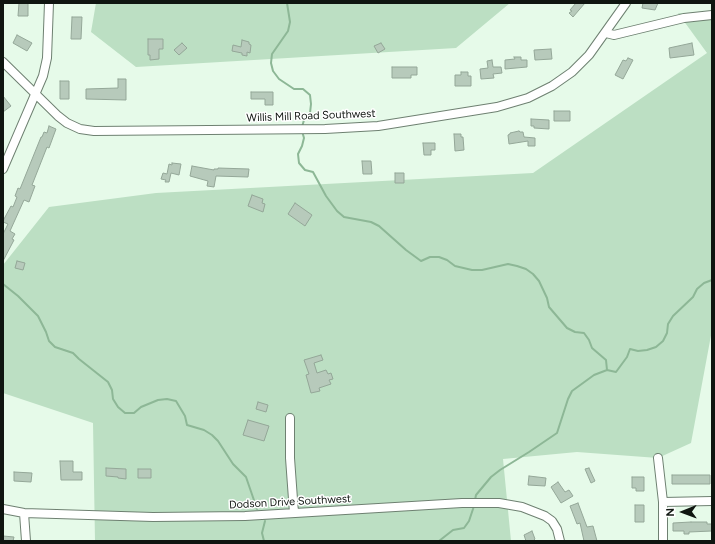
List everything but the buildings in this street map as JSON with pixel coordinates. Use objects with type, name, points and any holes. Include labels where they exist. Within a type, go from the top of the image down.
[{"type":"street","points":[[3,169],[36,96],[43,76],[47,58],[49,3]]},
{"type":"street","name":"Willis Mill Road Southwest","points":[[3,62],[36,96],[67,123],[80,129],[94,131],[325,129],[378,126],[497,107],[528,98],[552,86],[572,72],[589,55],[626,3]]},
{"type":"street","points":[[606,33],[614,35],[664,22],[712,15]]},
{"type":"street","points":[[290,418],[290,458],[294,513]]},
{"type":"street","points":[[658,458],[663,502],[663,541]]},
{"type":"street","points":[[663,502],[712,501]]},
{"type":"street","name":"Dodson Drive Southwest","points":[[3,509],[24,514],[153,517],[245,516],[462,503],[492,503],[522,507],[545,516],[552,521],[557,529],[560,541]]},
{"type":"street","points":[[24,514],[26,541]]},
{"type":"green space","points":[[96,3],[510,3],[456,48],[136,67],[91,32]]},
{"type":"green space","points":[[678,13],[712,13],[712,330],[691,443],[658,458],[577,452],[503,459],[511,541],[95,541],[93,423],[3,393],[3,265],[49,207],[156,193],[533,173],[707,53]]},
{"type":"waterway","points":[[287,3],[290,22],[288,31],[272,54],[271,63],[273,71],[279,79],[294,89],[303,89],[310,95],[310,113],[304,120],[302,127]]},
{"type":"waterway","points":[[302,131],[304,138],[298,154],[299,163],[305,170],[313,172],[326,196],[337,211],[344,217],[371,222],[379,226],[421,261],[430,257],[439,257],[447,260],[455,266],[472,270],[482,270],[508,264],[526,269],[539,281],[547,298],[549,307],[567,328],[575,332],[584,333],[592,348],[606,360],[607,370]]},
{"type":"waterway","points":[[475,500],[476,495],[491,477],[557,433],[572,391],[594,375],[607,370],[616,372],[627,357],[630,349],[638,351],[656,347],[663,341],[667,333],[668,324],[673,316],[693,297],[697,289],[704,283],[712,280]]},
{"type":"waterway","points":[[3,284],[18,296],[38,316],[49,341],[55,347],[73,353],[108,382],[112,390],[113,399],[118,407],[125,413],[134,413],[141,407],[158,400],[167,399],[176,401],[185,416],[187,425],[204,430],[212,435],[218,441],[233,464],[246,477],[257,509]]},
{"type":"waterway","points":[[439,541],[453,530],[464,528],[469,521],[474,506]]},
{"type":"waterway","points":[[264,541],[262,533],[265,521]]}]
